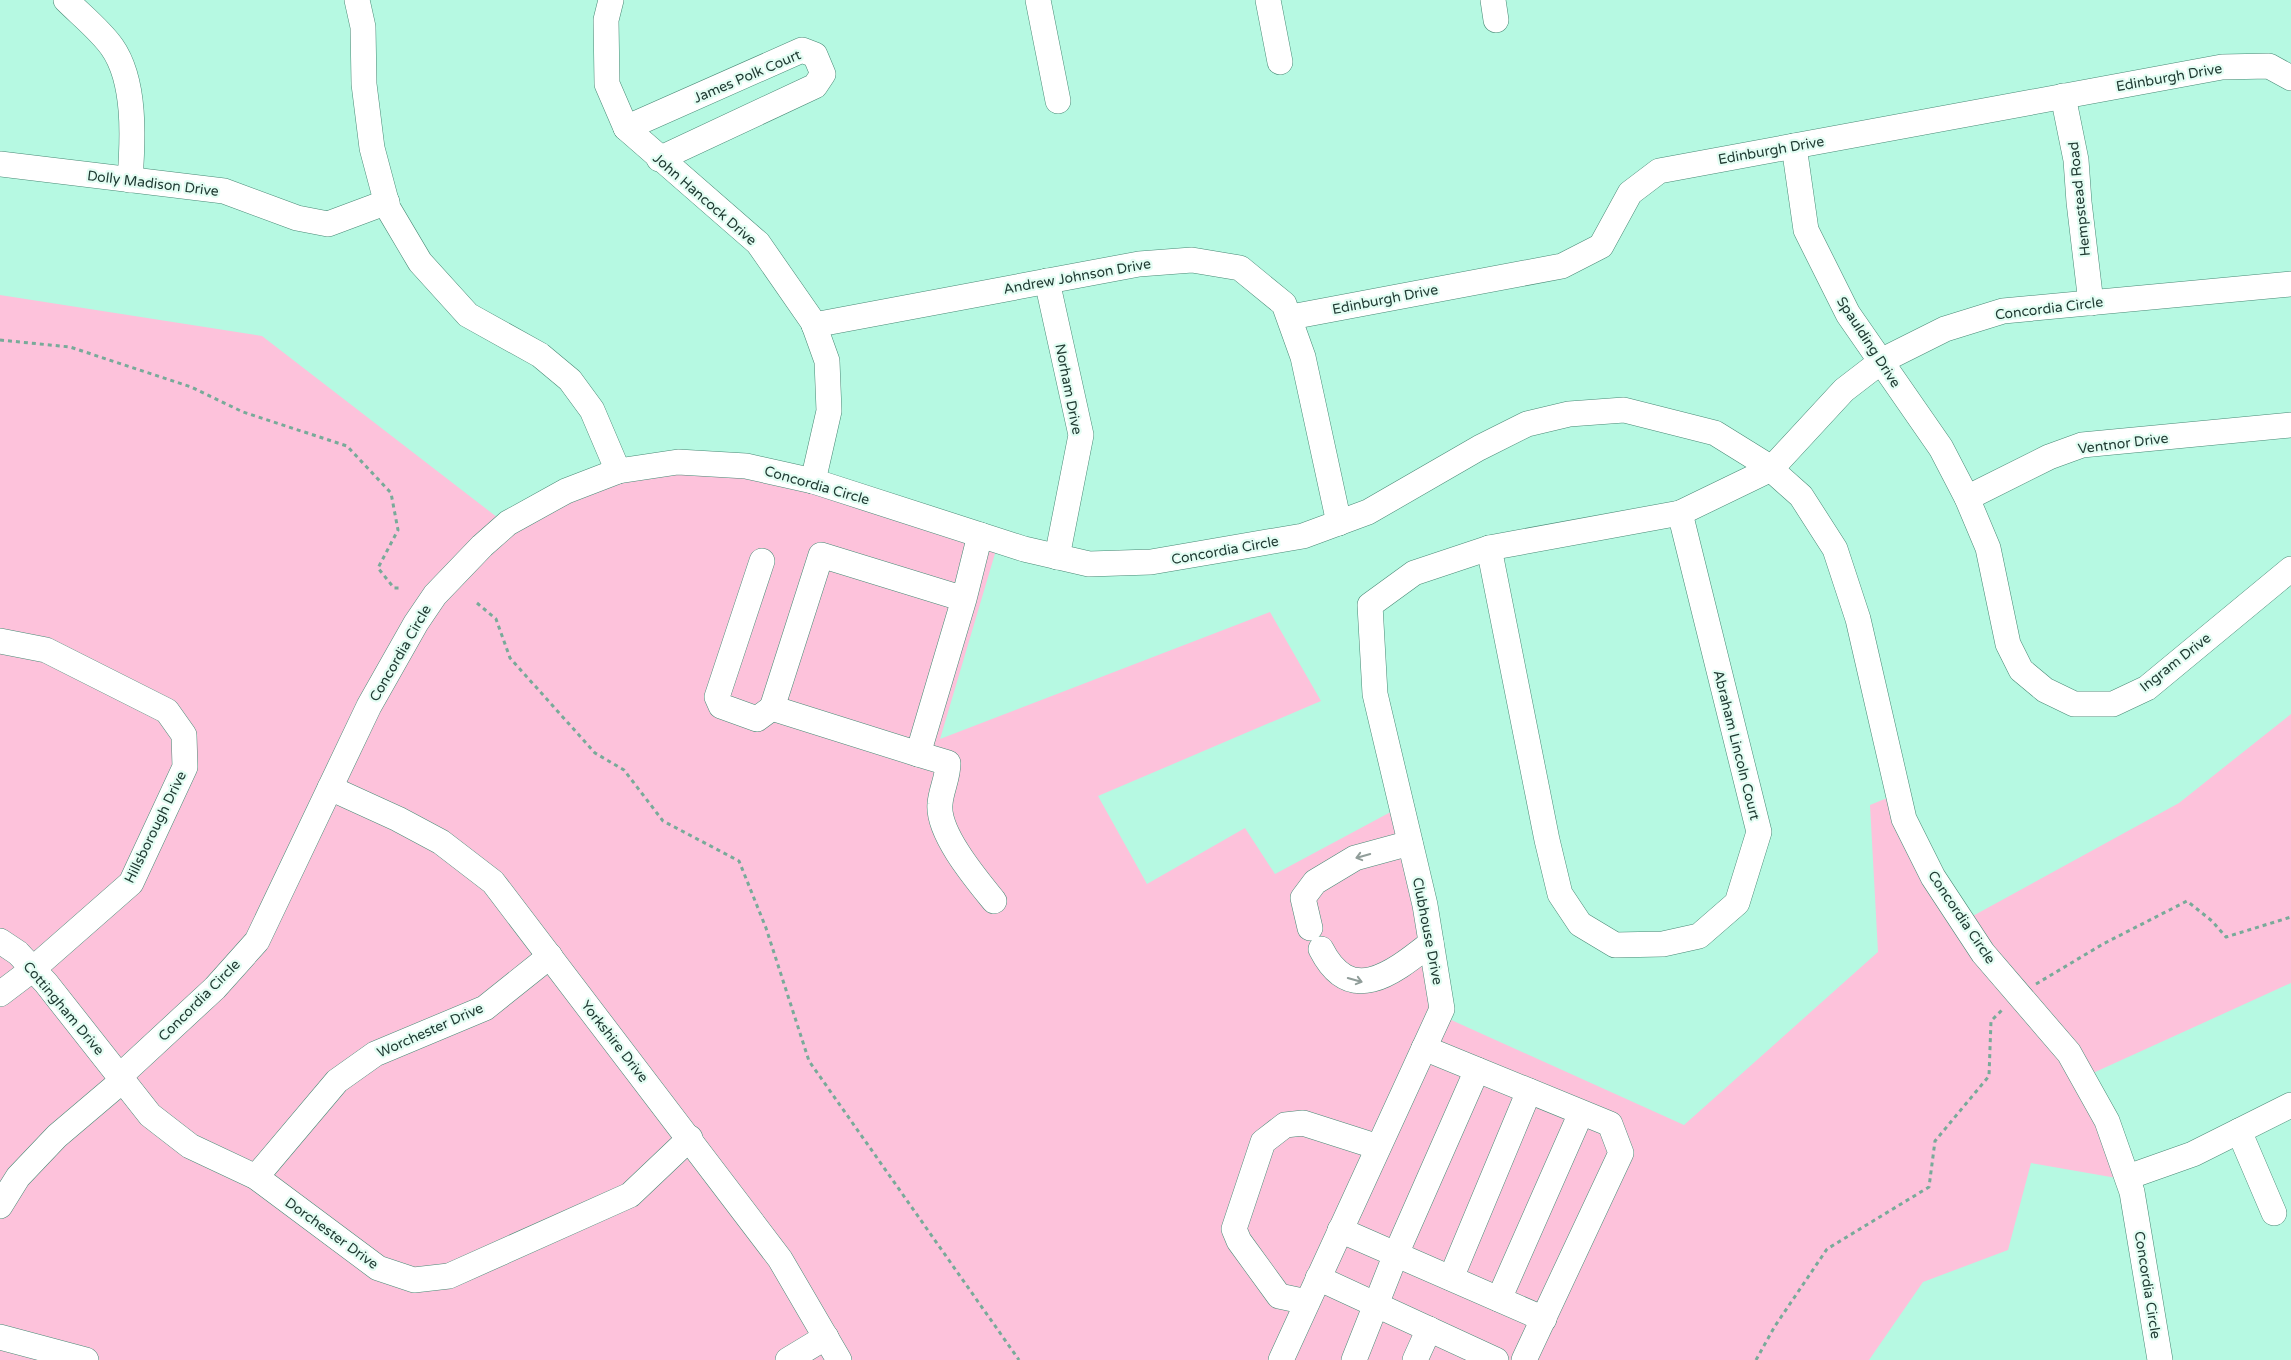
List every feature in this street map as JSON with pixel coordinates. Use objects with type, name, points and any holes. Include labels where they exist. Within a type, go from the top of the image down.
[{"type":"street","points":[[66,0],[112,47],[126,73],[132,143],[130,180]]},
{"type":"street","points":[[357,0],[362,27],[364,84],[372,148],[387,202],[420,262],[468,315],[540,355],[570,380],[592,410],[618,471]]},
{"type":"street","name":"John Hancock Drive","points":[[611,0],[606,20],[607,84],[626,128],[659,159],[758,243],[814,325],[827,361],[829,411],[813,481]]},
{"type":"street","points":[[1038,0],[1058,101]]},
{"type":"street","points":[[1268,0],[1280,62]]},
{"type":"street","name":"James Polk Court","points":[[626,128],[802,50],[815,55],[823,74],[815,86],[659,159]]},
{"type":"street","name":"Edinburgh Drive","points":[[1291,317],[1562,266],[1601,246],[1630,193],[1659,171],[2222,67],[2270,66],[2291,78]]},
{"type":"street","name":"Hempstead Road","points":[[2063,96],[2076,160],[2078,202],[2091,303]]},
{"type":"street","name":"Spaulding Drive","points":[[1794,146],[1806,230],[1848,314],[1941,448],[1966,498]]},
{"type":"street","name":"Dolly Madison Drive","points":[[0,164],[224,191],[297,218],[328,224],[387,202]]},
{"type":"street","name":"Andrew Johnson Drive","points":[[814,325],[1139,264],[1192,260],[1240,268],[1284,304],[1291,317],[1303,357],[1339,523]]},
{"type":"street","name":"Norham Drive","points":[[1047,281],[1081,435],[1057,557]]},
{"type":"street","name":"Concordia Circle","points":[[1771,469],[1844,390],[1881,362],[1945,329],[2003,311],[2291,284]]},
{"type":"street","name":"Concordia Circle","points":[[0,1206],[18,1177],[57,1136],[215,988],[257,941],[369,706],[416,623],[435,595],[455,572],[508,523],[566,491],[618,471],[678,462],[746,466],[813,481],[1024,549],[1057,557],[1089,564],[1151,562],[1303,536],[1368,512],[1479,448],[1527,424],[1569,414],[1624,410],[1715,433],[1771,469],[1801,496],[1835,550],[1858,619],[1904,819],[1933,877],[1984,953],[2069,1053],[2107,1121],[2128,1177],[2160,1360]]},
{"type":"street","name":"Ventnor Drive","points":[[1966,498],[2049,457],[2082,445],[2291,425]]},
{"type":"street","points":[[1489,548],[1680,513],[1771,469]]},
{"type":"street","name":"Ingram Drive","points":[[1966,498],[1988,548],[2008,644],[2022,670],[2045,690],[2074,704],[2113,704],[2147,688],[2291,569]]},
{"type":"street","name":"Abraham Lincoln Court","points":[[1489,548],[1547,840],[1560,894],[1580,924],[1615,945],[1663,944],[1699,936],[1737,903],[1759,832],[1680,513]]},
{"type":"street","points":[[918,754],[964,599],[980,535]]},
{"type":"street","name":"Clubhouse Drive","points":[[1281,1360],[1442,1008],[1431,943],[1410,843],[1374,694],[1370,605],[1414,573],[1489,548]]},
{"type":"street","points":[[762,561],[717,697],[721,706],[757,719],[772,708],[821,555],[964,599]]},
{"type":"street","name":"Hillsborough Drive","points":[[0,641],[46,650],[167,711],[184,736],[185,767],[132,883],[33,969],[0,994]]},
{"type":"street","points":[[772,708],[948,763],[948,774],[940,806],[945,826],[961,859],[994,901]]},
{"type":"street","name":"Yorkshire Drive","points":[[330,788],[398,819],[442,842],[493,882],[690,1138],[780,1259],[839,1360]]},
{"type":"street","points":[[1410,843],[1355,858],[1314,882],[1303,898],[1316,938],[1340,975],[1364,982],[1392,972],[1431,943]]},
{"type":"street","name":"Cottingham Drive","points":[[0,941],[18,953],[33,969],[121,1078]]},
{"type":"street","name":"Worchester Drive","points":[[256,1177],[337,1081],[375,1054],[485,1008],[550,956]]},
{"type":"street","points":[[1424,1048],[1610,1124],[1621,1153],[1524,1360]]},
{"type":"street","points":[[1354,1360],[1396,1254],[1477,1070]]},
{"type":"street","name":"Dorchester Drive","points":[[121,1078],[150,1115],[190,1146],[256,1177],[378,1268],[414,1280],[449,1276],[630,1195],[690,1138]]},
{"type":"street","points":[[1451,1278],[1529,1092]]},
{"type":"street","points":[[2128,1177],[2193,1154],[2291,1104]]},
{"type":"street","points":[[1499,1299],[1581,1113]]},
{"type":"street","points":[[1307,1302],[1279,1296],[1239,1241],[1234,1229],[1263,1142],[1285,1125],[1303,1123],[1378,1147]]},
{"type":"street","points":[[2239,1130],[2274,1213]]},
{"type":"street","points":[[1340,1230],[1544,1319]]},
{"type":"street","points":[[1318,1278],[1496,1360]]},
{"type":"street","points":[[1415,1360],[1429,1329]]},
{"type":"street","points":[[0,1337],[86,1360]]},
{"type":"street","points":[[788,1360],[826,1337]]},
{"type":"path","points":[[0,340],[70,347],[191,387],[243,412],[347,446],[391,493],[398,530],[378,568],[394,588],[399,588]]},
{"type":"path","points":[[477,603],[496,618],[510,658],[595,753],[624,770],[663,821],[739,861],[766,928],[809,1061],[1019,1360]]},
{"type":"path","points":[[1756,1360],[1775,1326],[1827,1249],[1929,1187],[1935,1141],[1989,1076],[1991,1021],[2018,994],[2103,944],[2187,901],[2212,921],[2226,937],[2291,917]]},
{"type":"shaded area","points":[[0,295],[262,336],[502,521],[661,459],[930,515],[999,540],[940,739],[1270,612],[1321,701],[1098,796],[1147,884],[1245,828],[1275,874],[1400,807],[1438,1014],[1684,1125],[1878,952],[1870,805],[1892,796],[1960,923],[2179,803],[2291,714],[2291,983],[2082,1078],[2128,1180],[2031,1163],[2008,1250],[1923,1282],[1869,1360],[0,1360]]}]
